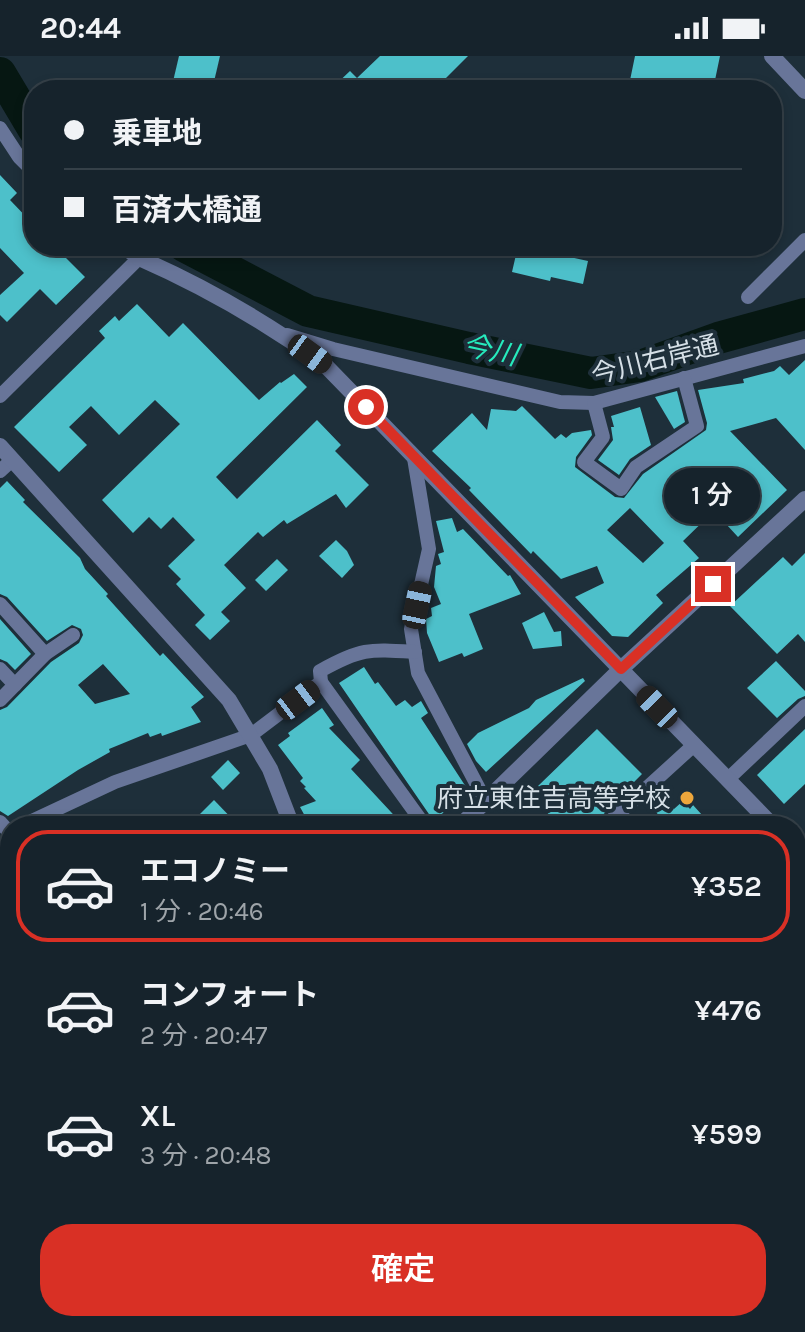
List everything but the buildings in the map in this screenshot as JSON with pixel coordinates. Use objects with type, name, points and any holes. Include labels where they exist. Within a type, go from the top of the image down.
[{"type":"street","points":[[772,56],[805,91]]},
{"type":"street","points":[[0,128],[24,162]]},
{"type":"street","points":[[748,297],[805,240]]},
{"type":"street","name":"今川右岸通","points":[[136,256],[276,331],[333,349],[560,402],[594,403],[801,347]]},
{"type":"street","points":[[0,396],[139,258]]},
{"type":"street","points":[[276,331],[324,364],[763,816]]},
{"type":"street","points":[[594,403],[603,437],[584,462],[621,489],[636,467],[697,426],[684,378]]},
{"type":"street","points":[[0,446],[6,465],[221,691],[270,769],[288,816]]},
{"type":"street","points":[[414,458],[429,549],[411,629],[418,673],[486,802]]},
{"type":"street","points":[[471,816],[621,669],[805,499]]},
{"type":"street","points":[[0,604],[45,654]]},
{"type":"street","points":[[0,700],[45,654],[73,635]]},
{"type":"street","points":[[415,652],[375,649],[350,655],[320,671],[321,682],[418,816]]},
{"type":"street","points":[[0,669],[15,685]]},
{"type":"street","points":[[42,816],[115,782],[251,735],[321,682]]},
{"type":"street","points":[[728,779],[805,706]]},
{"type":"street","points":[[616,816],[694,745]]},
{"type":"waterway","name":"今川","points":[[0,73],[24,113]]},
{"type":"waterway","name":"今川","points":[[203,256],[308,311],[591,373],[640,366],[718,338],[805,314]]},
{"type":"place","name":"府立東住吉高等学校","points":[[687,798]]},
{"type":"route","points":[[366,407],[621,669],[713,584]]}]
